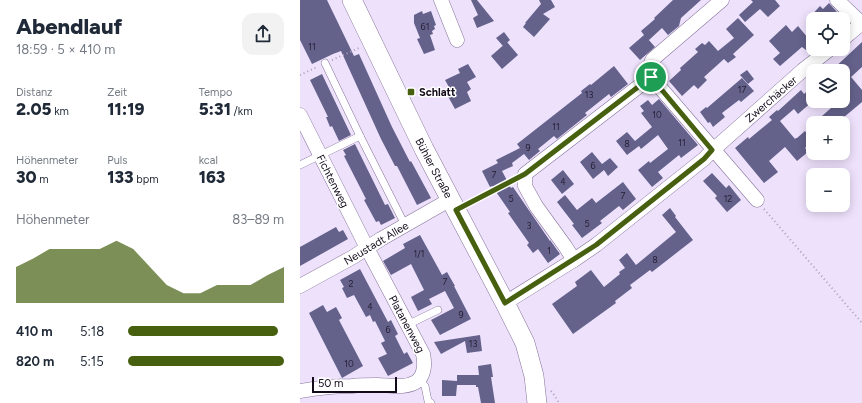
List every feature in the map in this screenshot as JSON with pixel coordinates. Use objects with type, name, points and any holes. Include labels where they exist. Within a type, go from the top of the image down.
[{"type":"street","name":"Bühler Straße","points":[[352,0],[414,128],[525,343],[534,376],[537,403]]},
{"type":"street","points":[[441,0],[457,40]]},
{"type":"street","points":[[722,0],[653,59],[649,71],[651,77],[712,150],[757,200]]},
{"type":"street","points":[[837,0],[862,24],[850,33]]},
{"type":"street","name":"Zwerchäcker","points":[[505,303],[596,245],[704,159],[712,150],[821,56]]},
{"type":"street","points":[[574,260],[536,206],[525,186],[525,174],[651,77]]},
{"type":"street","name":"Fichtenweg","points":[[300,115],[367,248]]},
{"type":"street","name":"Neustadt Allee","points":[[300,286],[353,257],[405,225],[454,204]]},
{"type":"street","name":"Platanenweg","points":[[367,248],[423,354],[425,362],[419,380]]},
{"type":"street","points":[[300,391],[350,386],[405,386],[419,380]]},
{"type":"lane","points":[[325,63],[405,225]]},
{"type":"lane","points":[[300,165],[360,136]]},
{"type":"lane","points":[[407,325],[438,310]]},
{"type":"lane","points":[[419,380],[425,386],[428,401],[431,403]]},
{"type":"path","points":[[454,204],[525,174]]},
{"type":"path","points":[[757,200],[862,323]]},
{"type":"building","points":[[300,0],[327,0],[354,56],[359,54],[392,127],[431,198],[417,205],[381,139],[341,51],[312,64],[300,40]]},
{"type":"building","points":[[471,0],[477,0],[494,21],[477,28],[473,18],[478,15]]},
{"type":"building","points":[[539,0],[551,0],[555,7],[543,14],[550,19],[534,37],[523,27],[541,4]]},
{"type":"building","points":[[673,0],[701,0],[681,18],[679,26],[668,35],[662,28],[649,40],[648,39],[655,47],[640,60],[629,48],[644,35],[641,31]]},
{"type":"building","points":[[751,0],[775,0],[780,6],[768,17],[760,9],[745,22],[739,15],[753,2]]},
{"type":"building","points":[[829,3],[837,12],[814,12],[820,6],[823,9]]},
{"type":"building","points":[[422,11],[423,14],[431,11],[436,25],[434,26],[435,29],[432,31],[433,34],[430,35],[435,50],[424,54],[417,39],[420,38],[414,23],[414,15]]},
{"type":"building","points":[[738,18],[754,35],[733,54],[736,57],[728,63],[724,59],[704,77],[707,80],[698,89],[694,85],[682,96],[669,81],[681,70],[680,68],[698,52],[695,49],[702,43],[705,45],[709,41],[718,51],[734,38],[726,29]]},
{"type":"building","points":[[786,25],[792,32],[798,26],[806,36],[806,50],[802,47],[780,66],[773,59],[780,53],[769,41]]},
{"type":"building","points":[[504,32],[510,40],[503,46],[496,38]]},
{"type":"building","points":[[507,42],[518,55],[502,69],[491,56]]},
{"type":"building","points":[[862,42],[862,67],[851,77],[862,90],[862,102],[845,116],[822,116],[831,108],[850,108],[850,64],[838,64],[847,56],[850,56],[850,53]]},
{"type":"building","points":[[468,64],[476,77],[467,82],[471,89],[467,92],[471,101],[455,109],[445,91],[450,89],[445,80],[460,73],[458,69]]},
{"type":"building","points":[[614,66],[628,84],[611,97],[609,94],[585,113],[587,115],[557,139],[554,136],[538,149],[540,151],[529,160],[524,154],[512,163],[513,166],[502,171],[511,188],[513,187],[560,254],[548,263],[538,249],[533,253],[527,245],[529,243],[508,213],[510,212],[492,186],[490,187],[482,171],[498,163],[496,160],[520,148],[517,144]]},
{"type":"building","points":[[747,70],[754,79],[748,84],[740,75]]},
{"type":"building","points":[[322,74],[351,135],[339,141],[332,126],[330,127],[326,117],[328,117],[310,80]]},
{"type":"building","points":[[742,78],[754,91],[741,102],[739,100],[722,113],[725,117],[713,127],[700,112],[706,107],[707,108]]},
{"type":"building","points":[[801,90],[804,94],[806,92],[806,107],[798,114],[794,109],[780,121],[795,139],[805,131],[806,132],[806,154],[797,161],[785,147],[769,161],[778,172],[764,183],[735,148],[748,137],[749,139],[772,120],[769,117],[777,110],[778,111]]},
{"type":"building","points":[[659,99],[698,145],[681,158],[679,155],[658,172],[663,178],[652,187],[638,170],[668,149],[658,135],[641,149],[639,146],[627,155],[616,141],[627,132],[635,141],[652,127],[641,113],[644,111],[640,106],[648,100],[652,105]]},
{"type":"building","points":[[355,144],[385,205],[388,204],[395,218],[381,225],[379,221],[376,222],[364,200],[366,199],[344,156],[346,155],[343,150]]},
{"type":"building","points":[[592,152],[602,164],[610,158],[618,167],[608,176],[604,170],[593,179],[580,162]]},
{"type":"building","points":[[563,170],[574,184],[562,194],[551,180]]},
{"type":"building","points":[[712,173],[726,188],[729,185],[741,200],[727,212],[715,198],[717,196],[703,181]]},
{"type":"building","points":[[623,182],[636,199],[623,210],[619,206],[600,221],[602,223],[582,238],[572,225],[574,224],[557,202],[565,195],[577,210],[592,198],[596,203]]},
{"type":"building","points":[[670,208],[693,240],[652,272],[650,270],[630,285],[632,288],[615,301],[616,303],[573,334],[552,304],[577,286],[575,282],[591,270],[604,287],[625,268],[619,260],[627,253],[636,265],[676,232],[662,215]]},
{"type":"building","points":[[336,227],[339,232],[343,230],[348,239],[300,266],[300,247]]},
{"type":"building","points":[[420,235],[442,275],[447,272],[471,319],[440,335],[431,320],[454,308],[445,291],[429,299],[432,304],[418,311],[411,297],[424,290],[411,264],[391,275],[383,261],[405,248],[403,244]]},
{"type":"building","points":[[360,269],[388,322],[391,320],[398,334],[395,336],[404,354],[407,352],[413,363],[388,376],[378,358],[387,354],[381,343],[385,341],[375,321],[373,322],[370,315],[366,317],[354,295],[347,298],[342,288],[344,287],[340,280]]},
{"type":"building","points":[[323,305],[327,312],[336,307],[342,318],[339,320],[363,366],[342,378],[309,313]]},
{"type":"building","points":[[480,335],[482,351],[467,353],[465,341],[441,354],[434,342]]},
{"type":"building","points":[[491,364],[493,377],[491,377],[495,403],[481,403],[478,387],[476,387],[476,385],[457,385],[456,396],[442,396],[442,380],[457,381],[457,375],[479,375],[478,366]]},
{"type":"place","name":"Schlatt","points":[[411,92]]},
{"type":"route","points":[[651,77],[712,150],[704,159],[596,245],[505,303],[456,210],[525,174],[651,77]]}]
